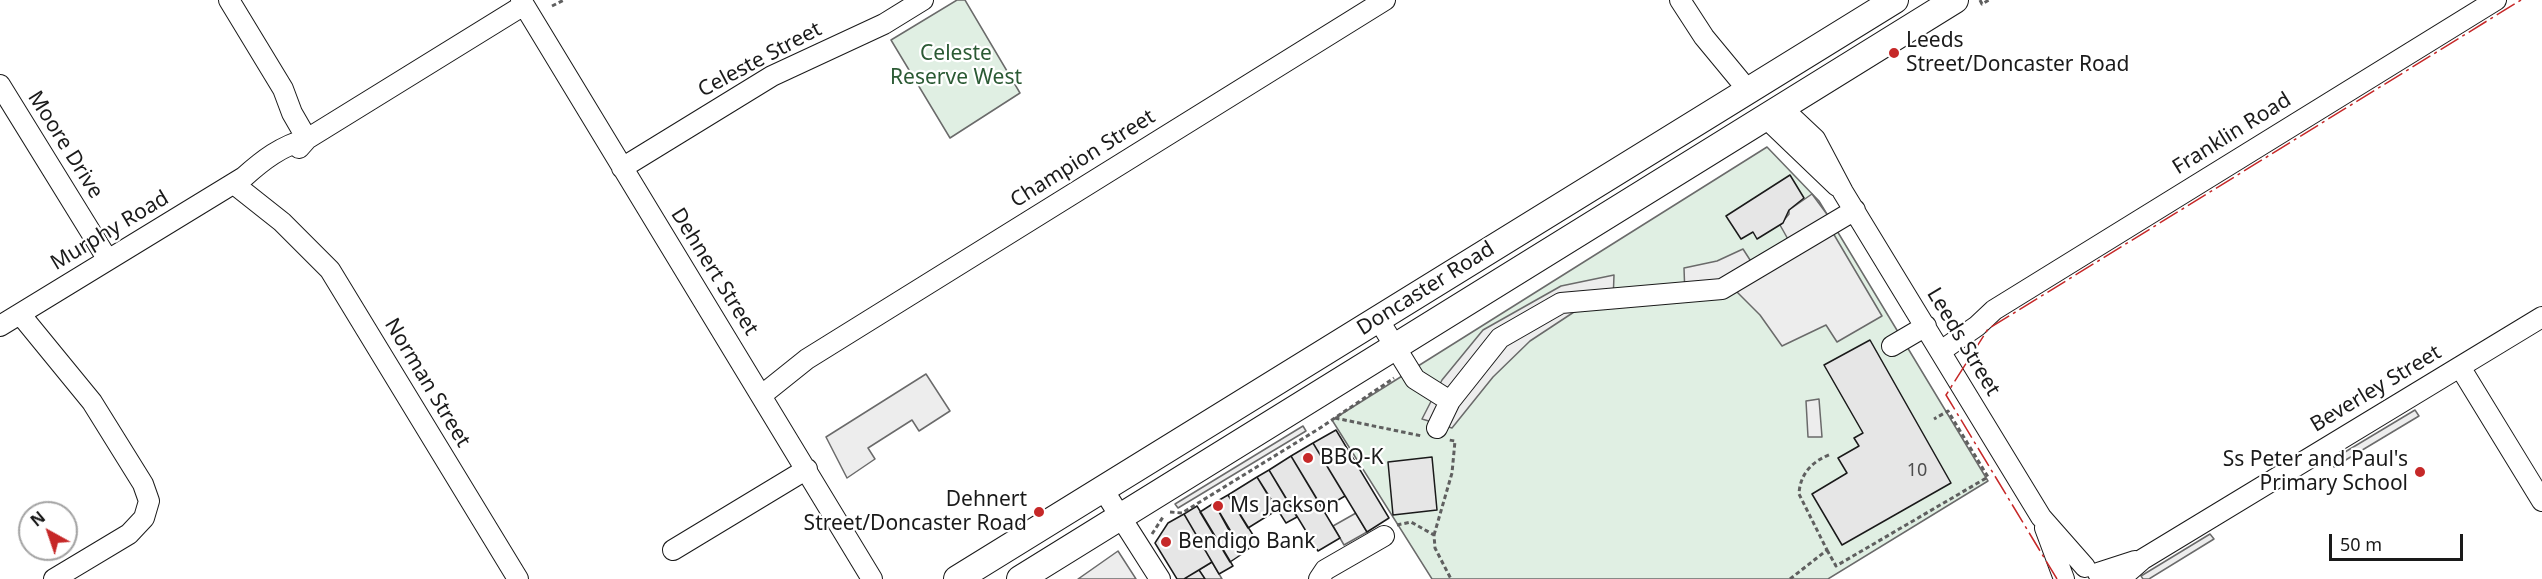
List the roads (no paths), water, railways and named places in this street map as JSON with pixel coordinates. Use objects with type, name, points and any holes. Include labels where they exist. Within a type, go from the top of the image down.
[{"type":"main road","name":"Doncaster Road","points":[[957,579],[1104,490],[1747,89],[1895,0]]},
{"type":"main road","name":"Doncaster Road","points":[[1020,579],[1121,516],[1402,358],[1773,112],[1955,0]]},
{"type":"main road","points":[[1747,89],[1773,112]]},
{"type":"street","points":[[229,0],[283,89],[292,113],[312,136]]},
{"type":"street","name":"Celeste Street","points":[[622,168],[772,76],[884,24],[923,0]]},
{"type":"street","name":"Champion Street","points":[[758,390],[780,369],[807,359],[1385,0]]},
{"type":"street","points":[[1680,0],[1704,37],[1747,89]]},
{"type":"street","name":"Franklin Road","points":[[1892,346],[1977,326],[1994,310],[2496,0]]},
{"type":"street","name":"Dehnert Street","points":[[522,3],[873,576]]},
{"type":"street","name":"Murphy Road","points":[[0,326],[239,181],[269,168],[295,152],[312,136],[522,3]]},
{"type":"street","name":"Moore Drive","points":[[0,85],[108,260]]},
{"type":"street","name":"Leeds Street","points":[[1773,112],[1843,192],[1855,210],[2041,517],[2065,579]]},
{"type":"street","name":"Norman Street","points":[[239,181],[324,263],[336,279],[518,579]]},
{"type":"street","points":[[1438,435],[1450,401],[1500,338],[1561,303],[1722,289],[1855,210]]},
{"type":"street","points":[[20,314],[92,402],[143,484],[149,501],[144,518],[129,534],[54,579]]},
{"type":"street","name":"Beverley Street","points":[[2120,579],[2143,559],[2542,317]]},
{"type":"street","points":[[1378,320],[1415,379],[1450,401]]},
{"type":"street","points":[[2460,367],[2542,501]]},
{"type":"street","points":[[673,549],[807,469]]},
{"type":"street","points":[[1104,490],[1160,579]]},
{"type":"street","name":"Leeds Street","points":[[2041,517],[2095,573]]},
{"type":"street","points":[[1319,579],[1325,570],[1384,537]]},
{"type":"street","name":"Beverley Street","points":[[2065,579],[2073,571],[2095,573],[2143,559]]},
{"type":"place","name":"Leeds Street/Doncaster Road","points":[[1894,53]]},
{"type":"place","name":"BBQ-K","points":[[1308,458]]},
{"type":"place","name":"Ss Peter and Paul's Primary School","points":[[2420,472]]},
{"type":"place","name":"Ms Jackson","points":[[1218,506]]},
{"type":"place","name":"Dehnert Street/Doncaster Road","points":[[1039,512]]},
{"type":"place","name":"Bendigo Bank","points":[[1166,542]]},
{"type":"park label","name":"Celeste Reserve West","points":[[956,66]]}]
